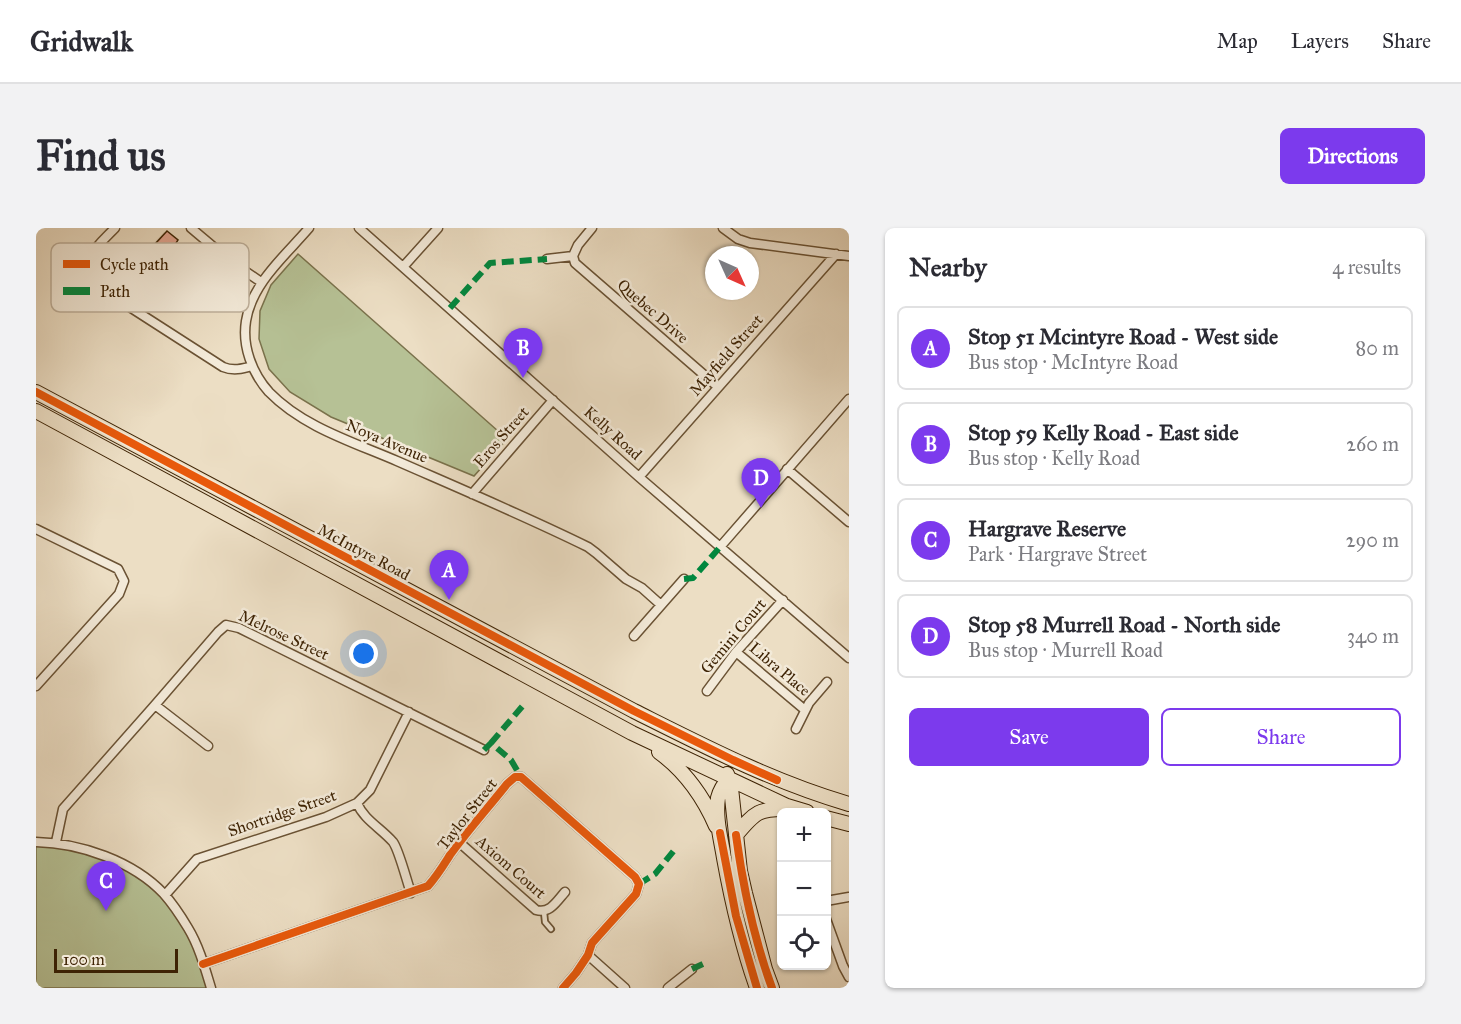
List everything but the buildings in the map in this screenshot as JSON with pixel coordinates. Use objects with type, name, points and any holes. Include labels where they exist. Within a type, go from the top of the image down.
[{"type":"main road","name":"McIntyre Road","points":[[36,393],[634,711],[777,780],[849,804]]},
{"type":"main road","name":"McIntyre Road","points":[[36,411],[632,733],[795,808]]},
{"type":"main road","points":[[634,711],[656,730],[718,763],[723,767],[729,779],[745,893],[772,988]]},
{"type":"main road","points":[[632,733],[682,771],[701,796],[720,833]]},
{"type":"main road","points":[[757,988],[736,916],[717,807],[724,784],[729,779],[743,776],[777,780]]},
{"type":"main road","points":[[736,835],[747,821],[760,812],[777,808]]},
{"type":"main road","points":[[831,819],[849,824]]},
{"type":"street","points":[[103,243],[115,228]]},
{"type":"street","points":[[191,228],[209,243]]},
{"type":"street","name":"Noya Avenue","points":[[249,310],[261,282],[309,228]]},
{"type":"street","name":"Kelly Road","points":[[359,228],[639,477],[849,658]]},
{"type":"street","points":[[404,267],[438,228]]},
{"type":"street","points":[[547,259],[573,256],[578,245],[592,228]]},
{"type":"street","points":[[723,228],[738,239],[750,243],[849,256]]},
{"type":"street","name":"Mayfield Street","points":[[639,477],[836,254]]},
{"type":"street","name":"Quebec Drive","points":[[573,256],[575,263],[718,387]]},
{"type":"street","points":[[249,274],[261,282]]},
{"type":"street","points":[[138,312],[223,367],[237,369],[252,366]]},
{"type":"street","name":"Noya Avenue","points":[[249,312],[246,323],[247,346],[252,366],[263,384],[288,408],[311,423],[588,547],[661,605]]},
{"type":"street","points":[[720,547],[849,399]]},
{"type":"street","name":"Eros Street","points":[[472,494],[553,400]]},
{"type":"street","points":[[788,469],[849,522]]},
{"type":"street","points":[[36,529],[118,569],[124,581],[119,594],[36,686]]},
{"type":"street","points":[[634,636],[684,579]]},
{"type":"street","name":"Gemini Court","points":[[708,691],[736,652],[783,600]]},
{"type":"street","name":"Melrose Street","points":[[56,842],[63,809],[225,625],[239,628],[484,750]]},
{"type":"street","name":"Libra Place","points":[[736,652],[805,710]]},
{"type":"street","name":"Libra Place","points":[[796,729],[813,697],[827,682]]},
{"type":"street","points":[[155,705],[208,746]]},
{"type":"street","name":"Shortridge Street","points":[[165,895],[196,859],[326,816],[357,803],[370,790],[410,712]]},
{"type":"street","name":"Taylor Street","points":[[203,964],[428,886],[439,874],[449,856],[515,777],[521,777],[635,877],[639,884],[636,894],[592,943],[588,955],[563,988]]},
{"type":"street","points":[[357,803],[360,811],[394,843],[411,893]]},
{"type":"street","points":[[36,842],[56,842],[96,852],[123,863],[165,895],[188,928],[211,988]]},
{"type":"street","name":"Axiom Court","points":[[460,843],[536,910],[543,912],[551,908],[565,892]]},
{"type":"street","points":[[831,900],[849,897]]},
{"type":"street","points":[[831,933],[849,977]]},
{"type":"street","points":[[588,955],[625,988]]},
{"type":"street","points":[[668,988],[692,969]]},
{"type":"lane","name":"Axiom Court","points":[[543,912],[545,922],[551,929]]},
{"type":"green space","points":[[298,254],[507,439],[474,476],[331,417],[290,392],[269,369],[259,339],[260,311],[271,285]]},
{"type":"green space","points":[[36,842],[56,842],[123,863],[165,895],[188,928],[211,988],[36,988]]},
{"type":"marked path","points":[[450,308],[490,263],[547,259]]},
{"type":"marked path","points":[[684,579],[693,578],[720,547]]},
{"type":"marked path","points":[[491,743],[526,702]]},
{"type":"marked path","points":[[484,750],[491,743],[511,760],[521,777]]},
{"type":"marked path","points":[[639,884],[655,874],[676,848]]},
{"type":"marked path","points":[[692,969],[707,962]]},
{"type":"cycle path","points":[[36,392],[634,711],[777,780]]},
{"type":"cycle path","points":[[203,964],[428,886],[507,784],[515,777],[521,777],[635,877],[639,884],[636,894],[592,943],[588,955],[563,988]]},
{"type":"cycle path","points":[[720,833],[736,916],[757,988]]},
{"type":"cycle path","points":[[736,835],[750,913],[772,988]]},
{"type":"place","name":"Stop 59 Kelly Road - East side","points":[[523,378]]},
{"type":"place","name":"Stop 58 Murrell Road - North side","points":[[761,508]]},
{"type":"place","name":"Stop 51 Mcintyre Road - West side","points":[[449,600]]},
{"type":"place","name":"Hargrave Reserve","points":[[106,911]]}]
